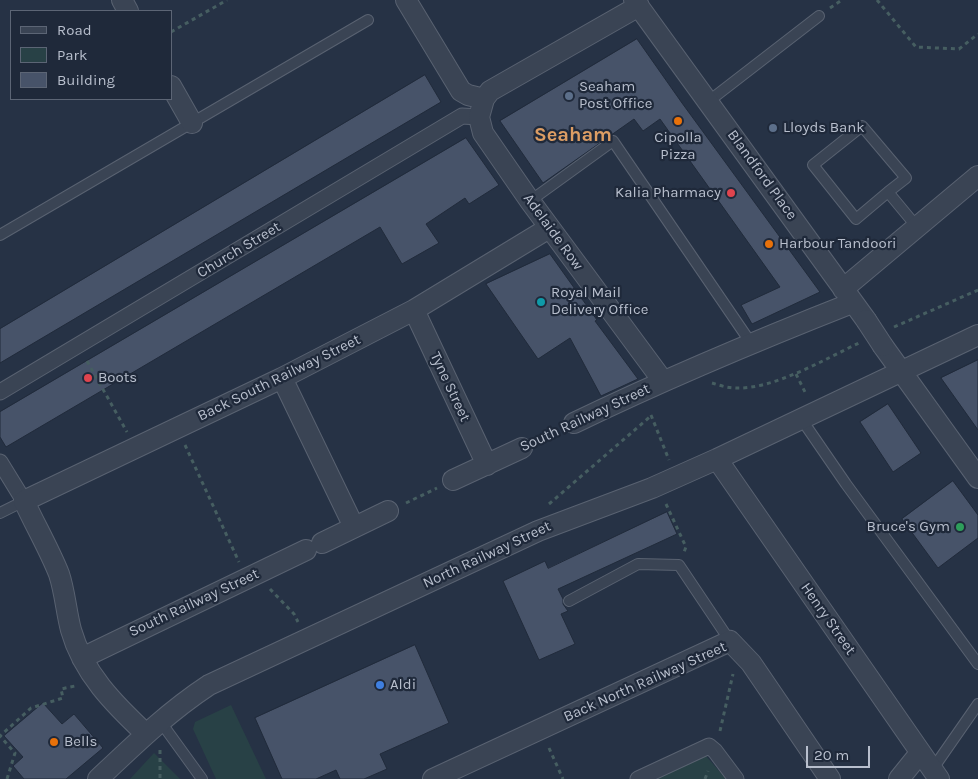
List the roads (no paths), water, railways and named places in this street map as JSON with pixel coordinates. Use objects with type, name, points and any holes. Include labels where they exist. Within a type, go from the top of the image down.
[{"type":"street","points":[[406,0],[461,91],[482,108],[490,91],[636,3]]},
{"type":"street","name":"Blandford Place","points":[[636,3],[709,101],[978,478]]},
{"type":"street","points":[[172,88],[192,123]]},
{"type":"street","name":"Adelaide Row","points":[[482,108],[483,133],[549,228],[663,381]]},
{"type":"street","name":"Church Street","points":[[0,392],[462,116],[482,108]]},
{"type":"street","name":"South Railway Street","points":[[574,423],[642,390],[751,343],[848,296],[917,227],[978,176]]},
{"type":"street","name":"Back South Railway Street","points":[[24,501],[282,378],[414,310],[549,228]]},
{"type":"street","name":"Tyne Street","points":[[414,310],[486,465]]},
{"type":"street","name":"North Railway Street","points":[[98,779],[182,703],[209,684],[538,531],[652,488],[717,459],[978,335]]},
{"type":"street","points":[[282,378],[354,527]]},
{"type":"street","name":"South Railway Street","points":[[453,480],[522,448]]},
{"type":"street","name":"Henry Street","points":[[717,459],[935,775]]},
{"type":"street","points":[[0,462],[24,501],[59,574],[67,603],[71,629],[82,658],[95,680],[113,703],[153,728]]},
{"type":"street","name":"South Railway Street","points":[[82,658],[388,511]]},
{"type":"street","name":"Back North Railway Street","points":[[433,779],[730,641],[751,663],[830,779]]},
{"type":"street","points":[[638,779],[709,746],[736,779]]},
{"type":"street","points":[[900,779],[920,753]]},
{"type":"lane","points":[[709,101],[819,16]]},
{"type":"lane","points":[[0,235],[368,20]]},
{"type":"lane","points":[[862,126],[906,178],[888,192],[856,219],[813,165],[862,126]]},
{"type":"lane","points":[[530,201],[613,141],[751,343]]},
{"type":"lane","points":[[888,192],[917,227]]},
{"type":"lane","points":[[802,420],[846,484],[978,664]]},
{"type":"lane","name":"Back South Railway Street","points":[[0,513],[24,501]]},
{"type":"lane","points":[[569,601],[638,564],[679,565],[730,641]]},
{"type":"lane","points":[[935,775],[978,704]]},
{"type":"lane","points":[[153,728],[202,779]]},
{"type":"place","name":"Seaham Post Office","points":[[569,96]]},
{"type":"place","name":"Cipolla Pizza","points":[[678,121]]},
{"type":"place","name":"Lloyds Bank","points":[[773,128]]},
{"type":"place","name":"Kalia Pharmacy","points":[[731,193]]},
{"type":"place","name":"Harbour Tandoori","points":[[769,244]]},
{"type":"place","name":"Royal Mail Delivery Office","points":[[541,302]]},
{"type":"place","name":"Boots","points":[[88,378]]},
{"type":"place","name":"Bruce's Gym","points":[[960,527]]},
{"type":"place","name":"Aldi","points":[[380,685]]},
{"type":"place","name":"Bells","points":[[54,742]]},
{"type":"district","name":"Seaham","points":[[573,135]]}]
